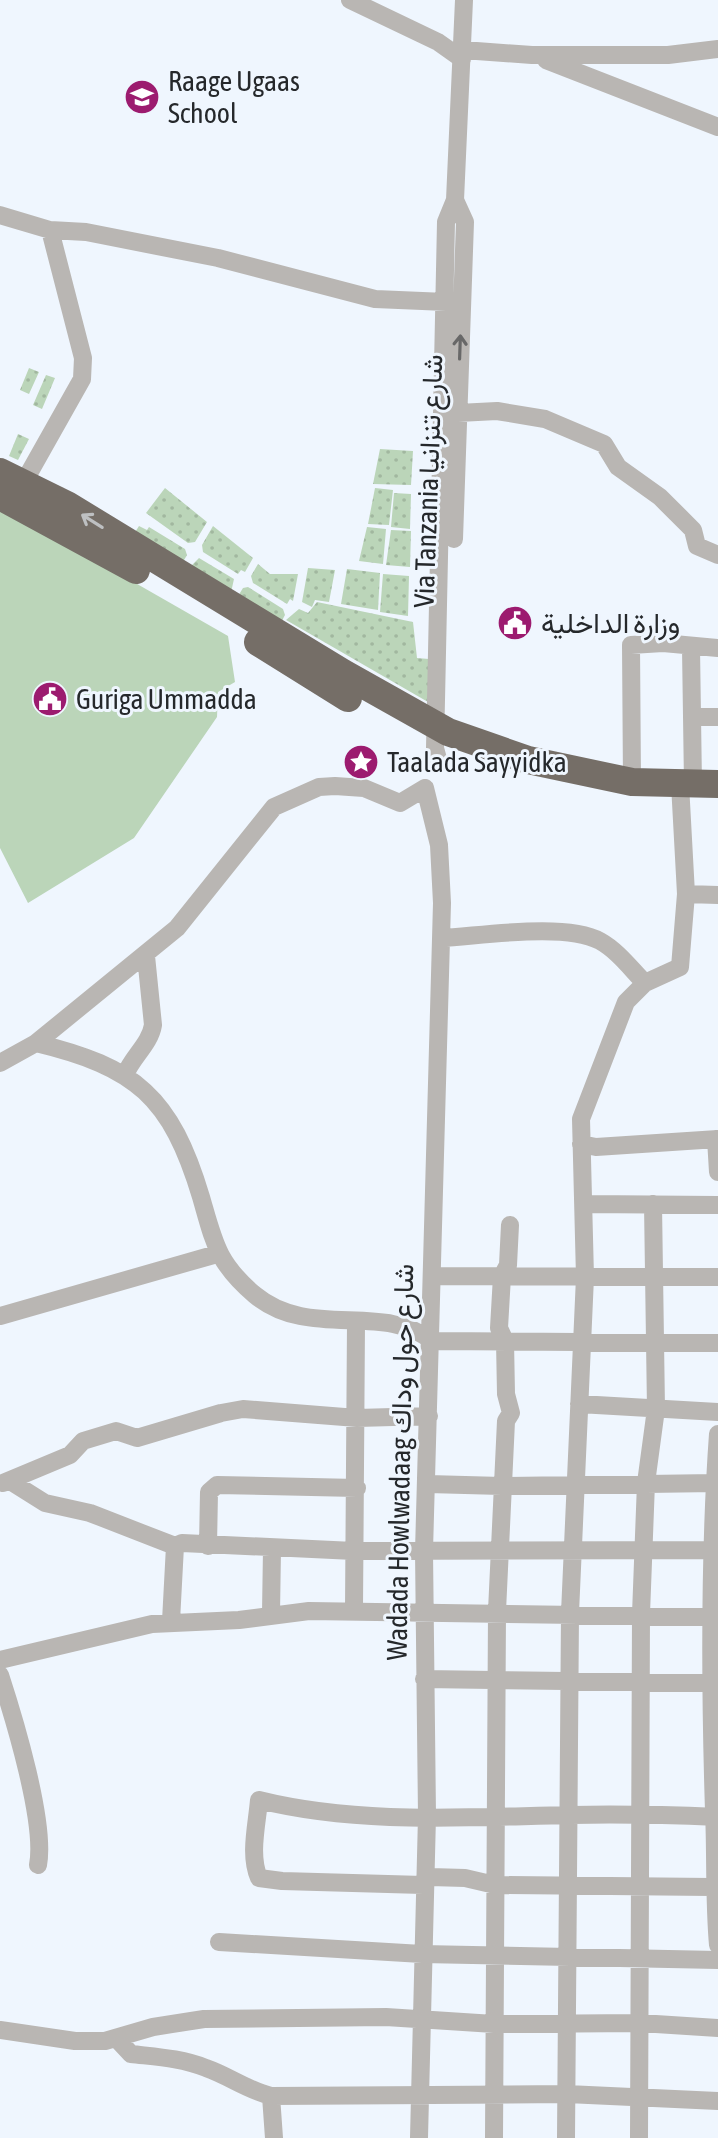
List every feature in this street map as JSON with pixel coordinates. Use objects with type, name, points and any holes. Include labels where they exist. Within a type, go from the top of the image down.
[{"type":"highway","points":[[8,483],[442,741],[534,779],[624,795],[693,787]]},
{"type":"highway","points":[[442,741],[632,782],[693,787],[718,798]]},
{"type":"street","points":[[350,0],[462,54],[668,55],[718,49]]},
{"type":"street","name":"Via Tanzania شارع تنزانيا","points":[[425,788],[442,741],[458,413],[451,380],[446,302],[446,222],[455,200],[464,0]]},
{"type":"street","points":[[532,55],[718,127]]},
{"type":"street","name":"Via Tanzania شارع تنزانيا","points":[[442,741],[451,380],[465,222],[455,200]]},
{"type":"street","points":[[0,215],[50,230],[86,232],[218,258],[375,299],[446,302]]},
{"type":"street","points":[[8,483],[82,379],[84,369],[50,230]]},
{"type":"street","points":[[458,413],[497,411],[545,419],[604,444],[618,467],[660,497],[693,530],[697,546],[718,555]]},
{"type":"street","points":[[632,782],[631,645],[663,643],[691,648],[718,648]]},
{"type":"street","points":[[566,2138],[571,1549],[585,1277],[581,1119],[626,1002],[645,983],[680,967],[693,787],[691,648]]},
{"type":"street","points":[[692,717],[718,717]]},
{"type":"street","points":[[0,1063],[36,1043],[146,956],[187,918],[274,807],[319,787],[364,788],[400,803],[425,788]]},
{"type":"street","name":"Wadada Howlwadaag شارع حول وداك","points":[[419,2138],[427,1816],[424,1551],[441,938],[439,845],[425,788]]},
{"type":"street","points":[[686,894],[718,895]]},
{"type":"street","points":[[441,938],[556,933],[585,935],[617,954],[645,983]]},
{"type":"street","points":[[125,1075],[136,1053],[151,1035],[153,1025],[146,956]]},
{"type":"street","points":[[36,1043],[94,1058],[125,1075],[161,1108],[182,1137],[217,1254],[240,1281],[274,1309],[295,1318],[417,1330],[432,1341],[718,1343]]},
{"type":"street","points":[[581,1144],[596,1147],[717,1139],[718,1172]]},
{"type":"street","points":[[584,1204],[718,1205]]},
{"type":"street","points":[[639,2138],[641,1614],[646,1483],[656,1409],[651,1278],[653,1204]]},
{"type":"street","points":[[494,2138],[498,1550],[506,1421],[511,1413],[506,1394],[505,1341],[499,1328],[502,1276],[508,1265],[510,1225]]},
{"type":"street","points":[[0,1316],[217,1254]]},
{"type":"street","points":[[432,1276],[718,1277]]},
{"type":"street","points":[[354,1609],[356,1323]]},
{"type":"street","points":[[579,1404],[718,1412]]},
{"type":"street","points":[[5,1482],[70,1455],[83,1441],[116,1431],[137,1438],[243,1409],[357,1418],[429,1416]]},
{"type":"street","points":[[718,1434],[714,1617],[716,1817],[712,1887],[718,1945]]},
{"type":"street","points":[[5,1482],[45,1503],[90,1513],[175,1546],[182,1543],[354,1551],[715,1550]]},
{"type":"street","points":[[428,1484],[573,1486],[715,1483]]},
{"type":"street","points":[[208,1546],[209,1492],[217,1485],[357,1488]]},
{"type":"street","points":[[171,1621],[175,1546]]},
{"type":"street","points":[[271,1613],[272,1549]]},
{"type":"street","points":[[0,1660],[171,1621],[239,1620],[271,1613],[354,1609],[714,1617]]},
{"type":"street","points":[[0,1675],[14,1717],[41,1843],[38,1865]]},
{"type":"street","points":[[424,1679],[714,1683]]},
{"type":"street","points":[[712,1887],[495,1885],[465,1878],[430,1877],[423,1885],[343,1885],[259,1878],[254,1867],[259,1800],[345,1814],[716,1817]]},
{"type":"street","points":[[219,1942],[422,1954],[718,1960]]},
{"type":"street","points":[[0,2030],[75,2041],[116,2038],[153,2027],[204,2019],[421,2019],[494,2024],[640,2023],[718,2028]]},
{"type":"street","points":[[116,2038],[131,2054],[159,2054],[207,2068],[252,2091],[271,2096],[567,2094],[718,2101]]},
{"type":"street","points":[[271,2096],[274,2138]]},
{"type":"green space","points":[[29,368],[39,372],[29,394],[20,390]]},
{"type":"green space","points":[[46,375],[55,378],[42,409],[33,405]]},
{"type":"green space","points":[[18,434],[29,439],[18,460],[9,456]]},
{"type":"green space","points":[[380,449],[413,451],[411,485],[373,484]]},
{"type":"green space","points":[[165,488],[207,522],[195,542],[188,543],[146,513]]},
{"type":"green space","points":[[375,488],[393,490],[389,525],[368,524]]},
{"type":"green space","points":[[394,493],[411,494],[410,529],[391,527]]},
{"type":"green space","points":[[0,510],[55,537],[228,636],[235,682],[218,692],[217,717],[134,838],[28,903],[0,848]]},
{"type":"green space","points":[[139,526],[147,530],[149,527],[185,549],[187,555],[180,567],[132,537]]},
{"type":"green space","points":[[213,526],[253,558],[245,572],[241,570],[238,574],[203,552],[202,545]]},
{"type":"green space","points":[[367,527],[386,529],[383,564],[359,561]]},
{"type":"green space","points":[[391,530],[411,531],[410,567],[386,565]]},
{"type":"green space","points":[[199,558],[234,579],[230,597],[186,571]]},
{"type":"green space","points":[[258,564],[270,574],[298,574],[293,601],[290,599],[287,604],[253,583],[251,576]]},
{"type":"green space","points":[[308,568],[335,570],[329,602],[315,600],[312,607],[302,602]]},
{"type":"green space","points":[[347,569],[380,573],[378,610],[341,604]]},
{"type":"green space","points":[[383,574],[409,576],[408,616],[380,612]]},
{"type":"green space","points":[[248,587],[283,609],[285,615],[278,628],[235,601],[243,588]]},
{"type":"green space","points":[[317,602],[413,622],[417,658],[429,659],[428,702],[286,620],[299,609],[308,613]]},
{"type":"place","name":"Raage Ugaas School","points":[[142,97]]},
{"type":"place","name":"وزارة الداخلية","points":[[515,623]]},
{"type":"place","name":"Guriga Ummadda","points":[[50,699]]},
{"type":"place","name":"Taalada Sayyidka","points":[[361,762]]}]
